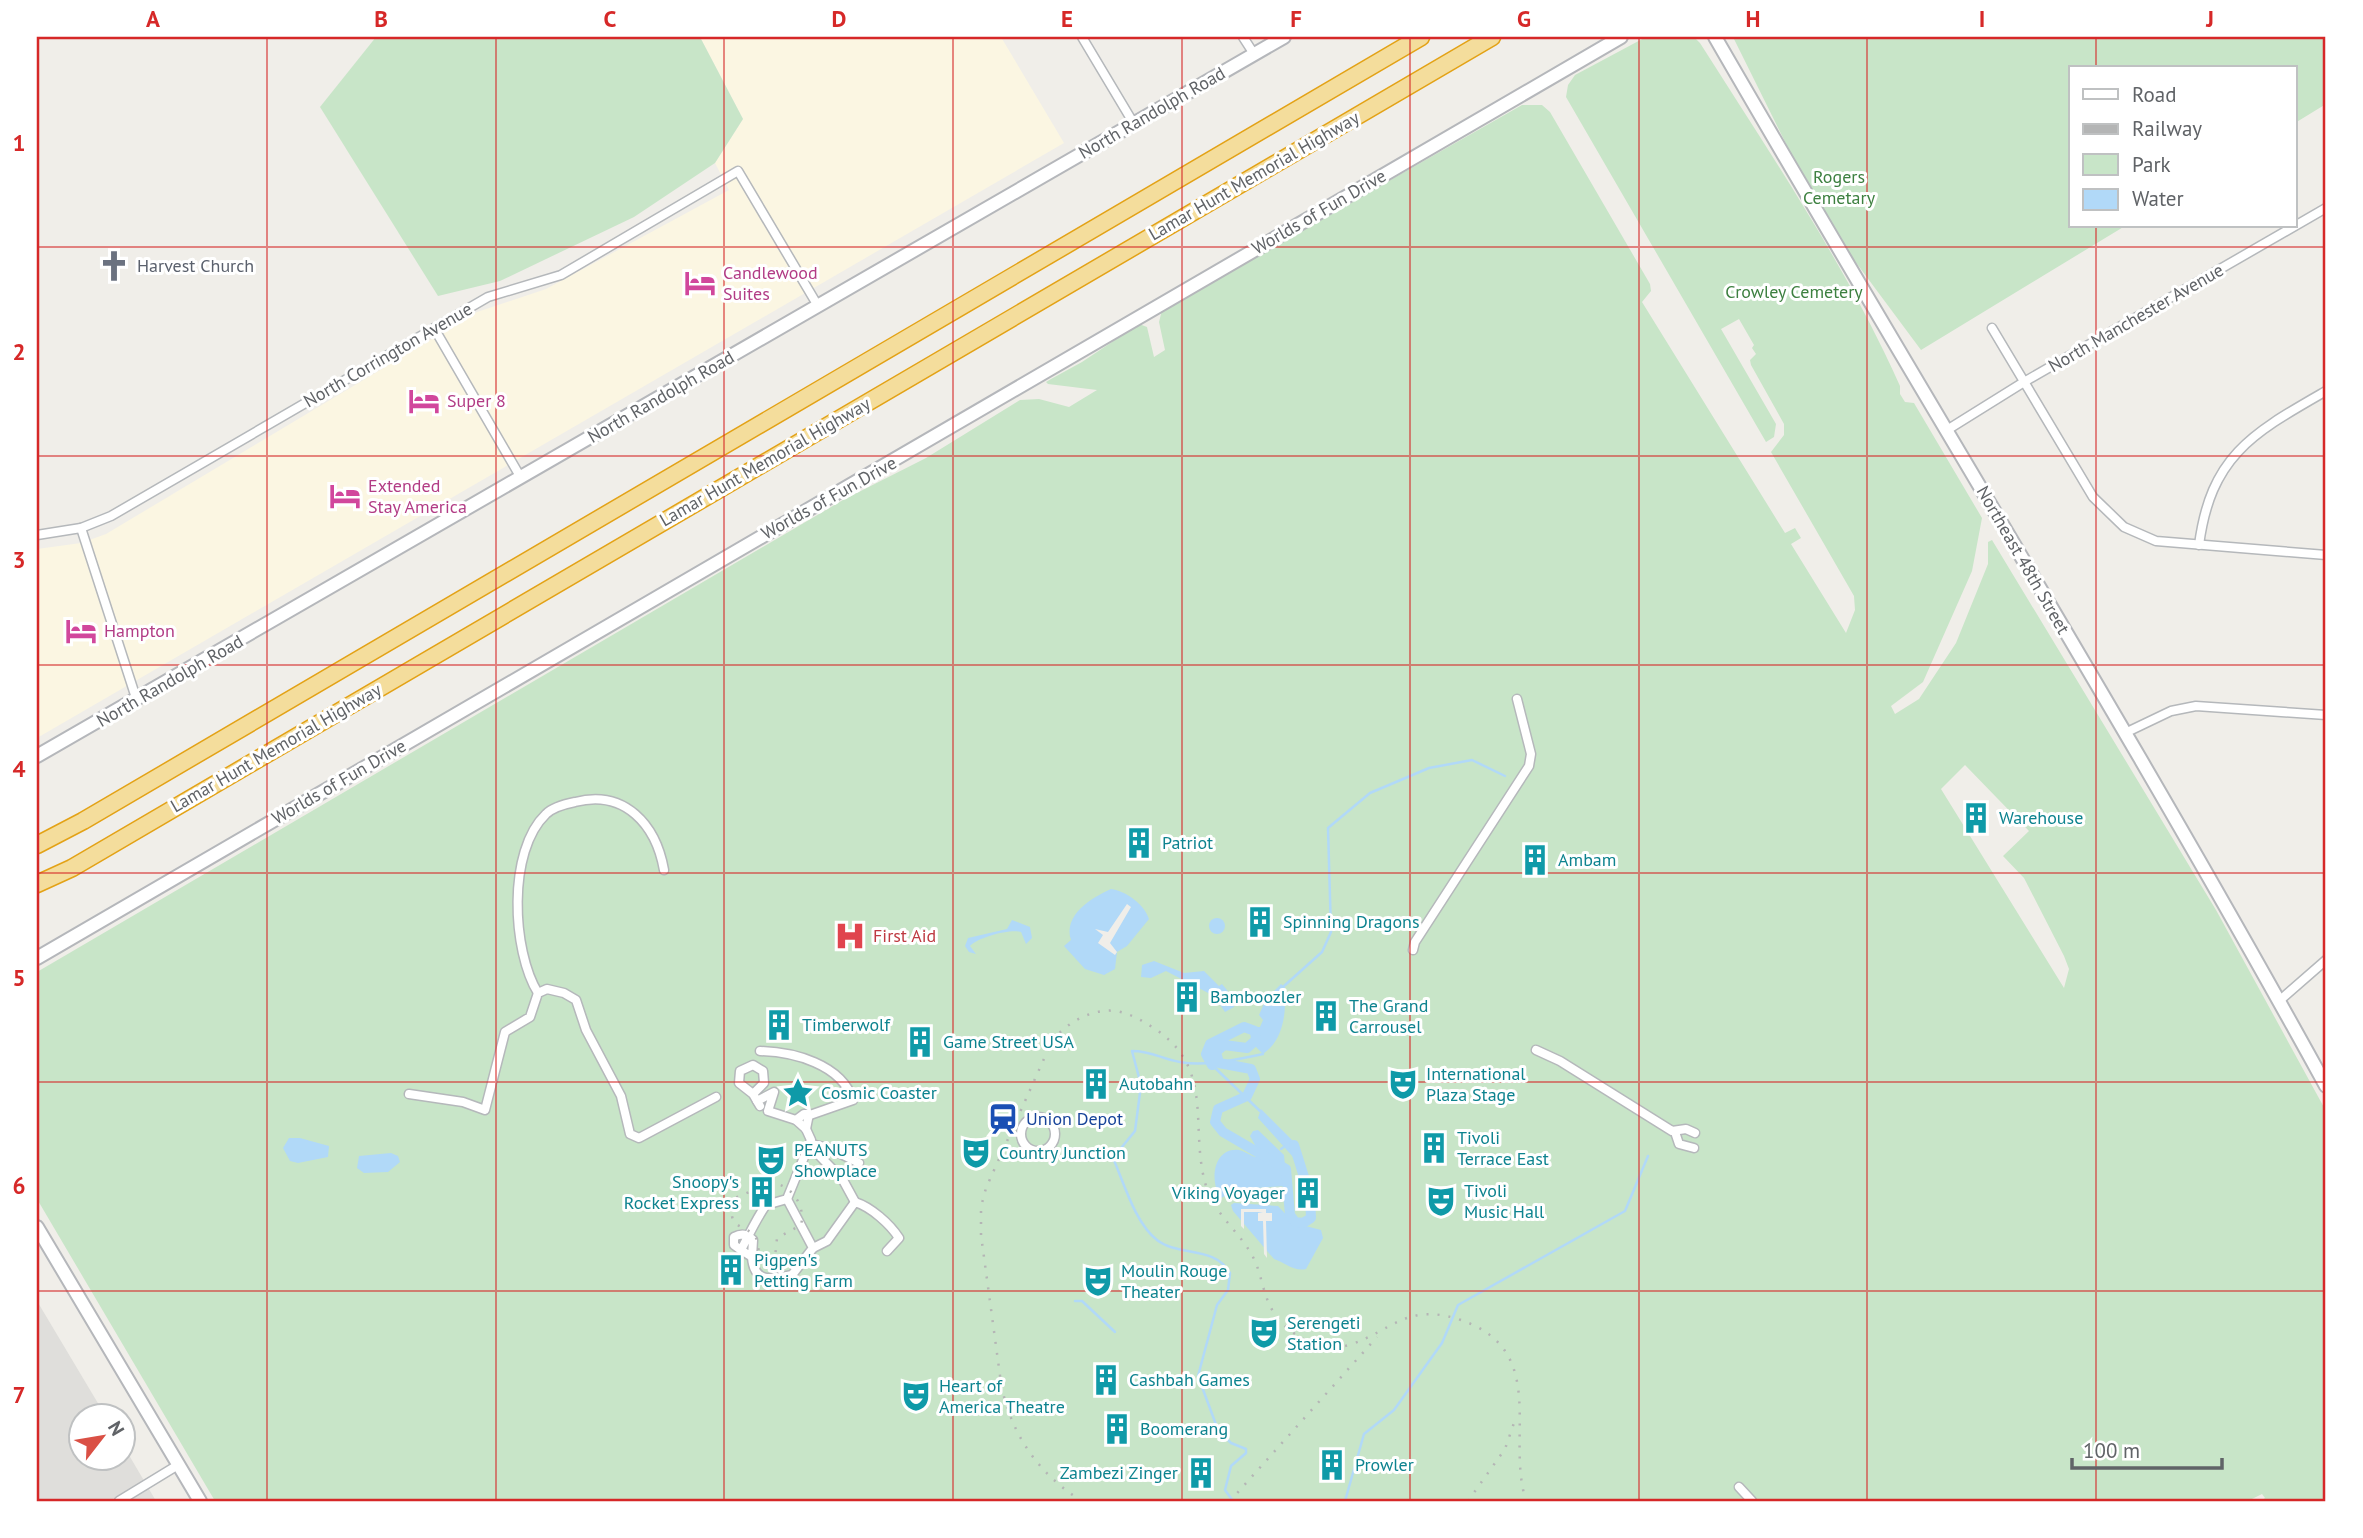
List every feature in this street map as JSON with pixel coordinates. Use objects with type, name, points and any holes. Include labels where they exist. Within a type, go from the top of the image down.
[{"type":"highway","name":"Lamar Hunt Memorial Highway","points":[[37,845],[83,821],[1421,37]]},
{"type":"highway","name":"Lamar Hunt Memorial Highway","points":[[37,884],[72,868],[1492,37]]},
{"type":"main road","name":"North Randolph Road","points":[[37,756],[137,701],[1284,37]]},
{"type":"main road","name":"Northeast 48th Street","points":[[1714,37],[1876,317],[1947,430],[2125,733],[2326,1086]]},
{"type":"main road","name":"Worlds of Fun Drive","points":[[37,958],[1618,38]]},
{"type":"main road","points":[[37,1227],[200,1501]]},
{"type":"street","points":[[1082,37],[1134,124]]},
{"type":"street","points":[[1243,37],[1254,54]]},
{"type":"street","name":"North Corrington Avenue","points":[[37,535],[81,528],[111,516],[488,297],[561,275],[738,171],[818,306]]},
{"type":"street","name":"North Manchester Avenue","points":[[2296,225],[2326,208]]},
{"type":"street","name":"North Manchester Avenue","points":[[1947,430],[2024,382],[2291,228]]},
{"type":"street","points":[[434,328],[521,478]]},
{"type":"street","points":[[1993,328],[2099,505],[2124,527],[2156,541],[2326,555]]},
{"type":"street","points":[[2199,545],[2204,509],[2220,472],[2253,437],[2326,391]]},
{"type":"street","points":[[81,528],[137,701]]},
{"type":"street","points":[[1413,950],[1415,942],[1529,766],[1531,754],[1517,699]]},
{"type":"street","points":[[2125,733],[2171,712],[2196,706],[2326,715]]},
{"type":"street","points":[[409,1094],[463,1102],[485,1110],[505,1032],[530,1017],[538,993],[524,956],[517,888],[535,830],[546,814],[561,806],[590,798],[631,810],[644,821],[655,837],[664,870]]},
{"type":"street","points":[[2279,1001],[2326,960]]},
{"type":"street","points":[[538,993],[547,989],[564,992],[576,1000],[586,1030],[621,1096],[631,1133],[639,1138],[716,1097]]},
{"type":"street","points":[[1536,1050],[1560,1061],[1675,1132],[1679,1144],[1694,1148]]},
{"type":"street","points":[[760,1051],[818,1063],[831,1071],[851,1094],[853,1100],[810,1115],[804,1114],[796,1119]]},
{"type":"street","points":[[760,1104],[796,1119],[806,1129],[811,1146],[843,1180],[855,1202],[874,1213],[899,1238],[887,1251]]},
{"type":"street","points":[[806,1129],[810,1115]]},
{"type":"street","points":[[1030,1118],[1040,1118],[1053,1126],[1055,1135],[1047,1148],[1034,1150],[1024,1142],[1022,1131],[1030,1118]]},
{"type":"street","points":[[1675,1132],[1686,1129],[1695,1133]]},
{"type":"street","points":[[811,1146],[829,1148],[859,1163]]},
{"type":"street","points":[[788,1199],[811,1146]]},
{"type":"street","points":[[752,1257],[741,1250],[766,1205],[788,1199]]},
{"type":"street","points":[[788,1199],[813,1248]]},
{"type":"street","points":[[749,1235],[755,1245],[752,1257],[755,1272],[760,1278],[767,1280],[793,1275],[813,1248],[827,1241],[855,1202]]},
{"type":"street","points":[[119,1501],[178,1465]]},
{"type":"street","points":[[1739,1487],[1752,1501]]},
{"type":"shaded area","points":[[700,37],[1001,37],[1064,143],[37,738],[37,549],[81,543],[106,534],[477,312],[546,289],[729,190],[715,163],[743,119]]},
{"type":"shaded area","points":[[37,1301],[97,1402],[66,1402],[66,1472],[136,1472],[136,1467],[156,1501],[37,1501]]},
{"type":"green space","points":[[376,37],[700,37],[743,119],[715,163],[634,217],[500,281],[438,296],[320,107]]},
{"type":"green space","name":"Crowley Cemetery","points":[[1646,37],[1694,37],[1700,43],[1832,254],[1879,341],[1900,386],[1900,394],[1905,402],[1914,403],[1982,518],[1972,571],[1923,682],[1891,706],[1895,714],[1919,699],[1956,643],[1988,564],[1988,542],[1992,540],[2216,910],[2326,1111],[2326,1501],[2261,1501],[2265,1498],[2262,1494],[2248,1501],[215,1501],[37,1199],[37,972],[843,500],[926,458],[1020,400],[1039,399],[1069,407],[1097,390],[1046,382],[1139,324],[1147,327],[1154,357],[1165,350],[1159,322],[1162,310],[1522,105],[1542,105],[1550,112],[1650,284],[1651,291],[1642,302],[1785,533],[1795,528],[1801,538],[1791,544],[1846,633],[1855,610],[1854,596],[1771,452],[1784,435],[1784,424],[1751,365],[1750,360],[1756,354],[1752,348],[1754,345],[1739,319],[1721,329],[1776,424],[1774,437],[1766,442],[1566,97],[1568,85],[1575,75]],"holes":[[[1965,765],[2029,831],[2003,856],[2024,878],[2064,956],[2069,969],[2064,988],[1941,789]]]},
{"type":"green space","name":"Rogers Cemetary","points":[[1733,37],[2326,37],[2326,104],[2296,122],[2296,66],[2069,66],[2069,228],[2122,228],[1921,350],[1837,237],[1802,176]]},
{"type":"water","points":[[1111,889],[1134,899],[1149,919],[1127,946],[1117,952],[1115,969],[1104,975],[1085,969],[1064,946],[1071,940],[1071,923],[1080,908]]},
{"type":"water","points":[[1214,918],[1220,918],[1225,926],[1223,932],[1214,934],[1209,929],[1209,923]]},
{"type":"water","points":[[1012,920],[1030,927],[1032,938],[1026,944],[1021,932],[1016,931],[995,934],[974,943],[970,946],[976,954],[969,952],[965,946],[968,938],[1007,929]]},
{"type":"water","points":[[1154,961],[1184,973],[1204,971],[1219,986],[1222,984],[1236,1001],[1234,1007],[1225,1012],[1214,996],[1166,971],[1151,978],[1141,977],[1142,965]]},
{"type":"water","points":[[1281,984],[1285,987],[1283,1024],[1276,1040],[1263,1054],[1256,1047],[1251,1027],[1260,1027],[1263,1020],[1259,1015],[1266,999]]},
{"type":"water","points":[[1261,1109],[1294,1142],[1299,1156],[1293,1157],[1258,1118]]},
{"type":"water","points":[[1258,1130],[1284,1155],[1287,1186],[1240,1189],[1221,1198],[1215,1183],[1219,1160],[1230,1151],[1239,1150],[1255,1157],[1260,1154],[1250,1136],[1253,1131]]},
{"type":"water","points":[[289,1138],[300,1138],[329,1146],[328,1157],[298,1163],[290,1161],[283,1148]]},
{"type":"water","points":[[391,1153],[398,1156],[400,1162],[388,1172],[364,1173],[357,1168],[359,1156]]},
{"type":"water","points":[[1231,1205],[1278,1206],[1294,1223],[1321,1230],[1323,1238],[1306,1269],[1293,1268],[1274,1259],[1233,1211]]},
{"type":"pier","points":[[1127,904],[1131,907],[1110,943],[1117,952],[1115,955],[1098,943],[1103,935],[1095,929],[1108,932]]},
{"type":"pier","points":[[1241,1209],[1266,1209],[1266,1213],[1272,1213],[1272,1221],[1266,1221],[1267,1258],[1264,1254],[1263,1221],[1258,1221],[1258,1213],[1263,1212],[1244,1212],[1244,1229],[1241,1226]]},
{"type":"waterway","points":[[1284,986],[1322,952],[1331,932],[1328,828],[1370,793],[1429,768],[1472,760],[1505,776]]},
{"type":"waterway","points":[[1212,1065],[1206,1054],[1210,1044],[1244,1027],[1255,1031],[1256,1040],[1247,1048],[1224,1045],[1216,1052],[1219,1063],[1251,1069],[1255,1079],[1247,1096],[1218,1109],[1215,1122],[1223,1132],[1286,1169],[1290,1215],[1295,1222],[1303,1223],[1311,1218],[1310,1196],[1294,1145]]},
{"type":"waterway","points":[[1233,1501],[1225,1490],[1231,1466],[1246,1453],[1246,1449],[1231,1443],[1218,1430],[1198,1376],[1217,1305],[1228,1290],[1230,1273],[1215,1258],[1166,1245],[1149,1233],[1131,1202],[1113,1158],[1135,1131],[1141,1085],[1132,1051],[1200,1064],[1263,1054]]},
{"type":"waterway","points":[[1212,1065],[1260,1111]]},
{"type":"waterway","points":[[1281,1149],[1285,1146]]},
{"type":"waterway","points":[[1345,1501],[1364,1434],[1394,1410],[1442,1343],[1458,1305],[1625,1211],[1648,1156]]},
{"type":"waterway","points":[[1075,1301],[1082,1301],[1115,1332]]},
{"type":"railway","points":[[1082,1501],[1052,1479],[1029,1451],[1011,1419],[1001,1383],[981,1235],[981,1207],[986,1188],[1052,1041],[1080,1018],[1107,1011],[1127,1014],[1158,1031],[1176,1047],[1187,1064],[1194,1083],[1201,1165],[1210,1197],[1250,1251],[1270,1306],[1293,1333],[1314,1344],[1337,1347],[1349,1345],[1412,1317],[1440,1315],[1458,1319],[1487,1333],[1505,1351],[1515,1372],[1519,1396],[1521,1475],[1526,1501]]},
{"type":"railway","points":[[770,1183],[790,1191],[799,1203],[802,1218],[801,1225],[777,1238],[775,1258],[767,1267],[759,1266],[756,1238],[736,1223],[732,1216],[735,1198],[770,1183]]},
{"type":"railway","points":[[1230,1501],[1377,1337]]},
{"type":"railway","points":[[1468,1501],[1505,1449],[1515,1420]]},
{"type":"place","name":"Harvest Church","points":[[114,266]]},
{"type":"place","name":"Candlewood Suites","points":[[700,283]]},
{"type":"place","name":"Super 8","points":[[424,401]]},
{"type":"place","name":"Extended Stay America","points":[[345,496]]},
{"type":"place","name":"Hampton","points":[[81,631]]},
{"type":"place","name":"Warehouse","points":[[1976,818]]},
{"type":"place","name":"Patriot","points":[[1139,843]]},
{"type":"place","name":"Ambam","points":[[1535,860]]},
{"type":"place","name":"Spinning Dragons","points":[[1260,922]]},
{"type":"place","name":"First Aid","points":[[850,936]]},
{"type":"place","name":"Bamboozler","points":[[1187,997]]},
{"type":"place","name":"The Grand Carrousel","points":[[1326,1016]]},
{"type":"place","name":"Timberwolf","points":[[779,1025]]},
{"type":"place","name":"Game Street USA","points":[[920,1042]]},
{"type":"place","name":"Autobahn","points":[[1096,1084]]},
{"type":"place","name":"International Plaza Stage","points":[[1403,1084]]},
{"type":"place","name":"Cosmic Coaster","points":[[798,1093]]},
{"type":"place","name":"Union Depot","points":[[1003,1119]]},
{"type":"place","name":"Tivoli Terrace East","points":[[1434,1148]]},
{"type":"place","name":"Country Junction","points":[[976,1153]]},
{"type":"place","name":"PEANUTS Showplace","points":[[771,1160]]},
{"type":"place","name":"Snoopy's Rocket Express","points":[[762,1192]]},
{"type":"place","name":"Viking Voyager","points":[[1308,1193]]},
{"type":"place","name":"Tivoli Music Hall","points":[[1441,1201]]},
{"type":"place","name":"Pigpen's Petting Farm","points":[[731,1270]]},
{"type":"place","name":"Moulin Rouge Theater","points":[[1098,1281]]},
{"type":"place","name":"Serengeti Station","points":[[1264,1333]]},
{"type":"place","name":"Cashbah Games","points":[[1106,1380]]},
{"type":"place","name":"Heart of America Theatre","points":[[916,1396]]},
{"type":"place","name":"Boomerang","points":[[1117,1429]]},
{"type":"place","name":"Prowler","points":[[1332,1465]]},
{"type":"place","name":"Zambezi Zinger","points":[[1201,1473]]}]
